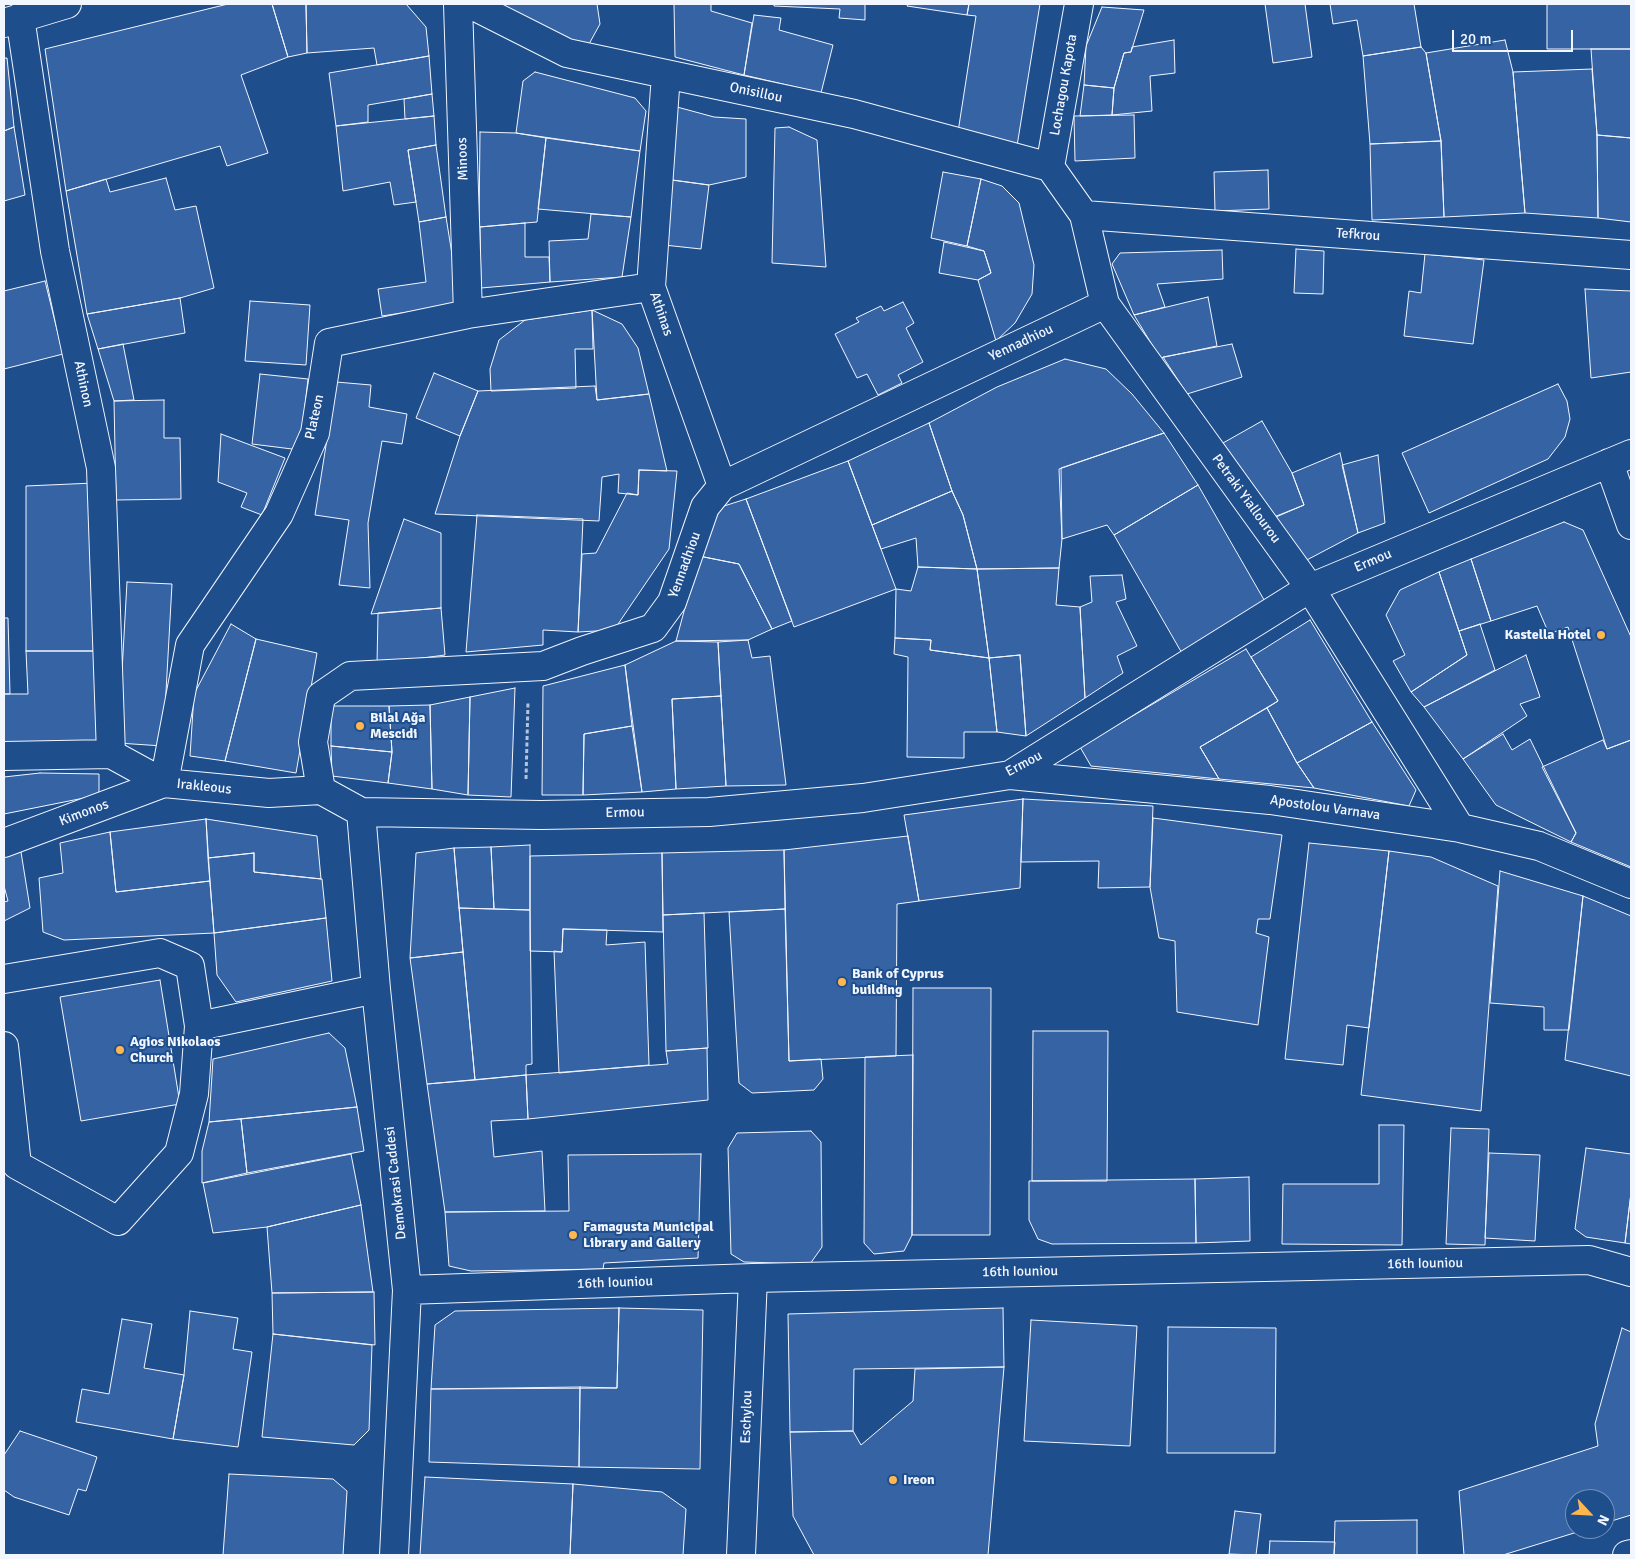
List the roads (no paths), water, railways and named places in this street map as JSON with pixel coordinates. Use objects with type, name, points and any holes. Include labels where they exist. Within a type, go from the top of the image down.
[{"type":"street","points":[[12,20],[67,4]]},
{"type":"street","name":"Minoos","points":[[458,4],[468,314]]},
{"type":"street","name":"Onisillou","points":[[470,4],[568,53],[854,114],[1050,167]]},
{"type":"street","name":"Lochagou Kapota","points":[[1050,167],[1079,4]]},
{"type":"street","name":"Athinon","points":[[12,20],[55,251],[101,468],[111,754]]},
{"type":"street","name":"Athinas","points":[[666,74],[651,287],[722,486]]},
{"type":"street","name":"Petraki Yiallourou","points":[[1050,167],[1084,214],[1105,304],[1310,588],[1460,828]]},
{"type":"street","name":"Tefkrou","points":[[1084,214],[1631,255]]},
{"type":"street","name":"Plateon","points":[[164,783],[190,645],[279,514],[315,433],[329,343],[468,314],[651,287]]},
{"type":"street","name":"Yennadhiou","points":[[321,790],[313,742],[321,696],[350,676],[543,666],[653,628],[672,602],[705,507],[722,486],[1105,304]]},
{"type":"street","points":[[1620,458],[1631,525]]},
{"type":"street","name":"Ermou","points":[[321,790],[361,812],[525,814],[709,812],[863,798],[1010,775],[1310,588],[1620,458]]},
{"type":"street","name":"Irakleous","points":[[4,756],[111,754],[164,783],[269,793],[321,790]]},
{"type":"street","name":"Apostolou Varnava","points":[[1010,775],[1270,800],[1460,828],[1539,846],[1631,884]]},
{"type":"street","name":"Kimonos","points":[[4,843],[164,783]]},
{"type":"street","name":"Demokrasi Caddesi","points":[[361,812],[376,989],[407,1290],[394,1555]]},
{"type":"street","points":[[4,979],[160,953],[190,966],[199,1026],[194,1094],[179,1153],[118,1221],[17,1165],[4,1046]]},
{"type":"street","points":[[199,1026],[376,989]]},
{"type":"street","name":"16th Iouniou","points":[[407,1290],[753,1278],[1589,1260],[1631,1272]]},
{"type":"street","name":"Eschylou","points":[[741,1555],[753,1278]]},
{"type":"street","points":[[1627,1555],[1631,1554]]},
{"type":"place","name":"Kastella Hotel","points":[[1601,635]]},
{"type":"place","name":"Bilal Ağa Mescidi","points":[[360,726]]},
{"type":"place","name":"Bank of Cyprus building","points":[[842,982]]},
{"type":"place","name":"Agios Nikolaos Church","points":[[120,1050]]},
{"type":"place","name":"Famagusta Municipal Library and Gallery","points":[[573,1235]]},
{"type":"place","name":"Ireon","points":[[893,1480]]}]
